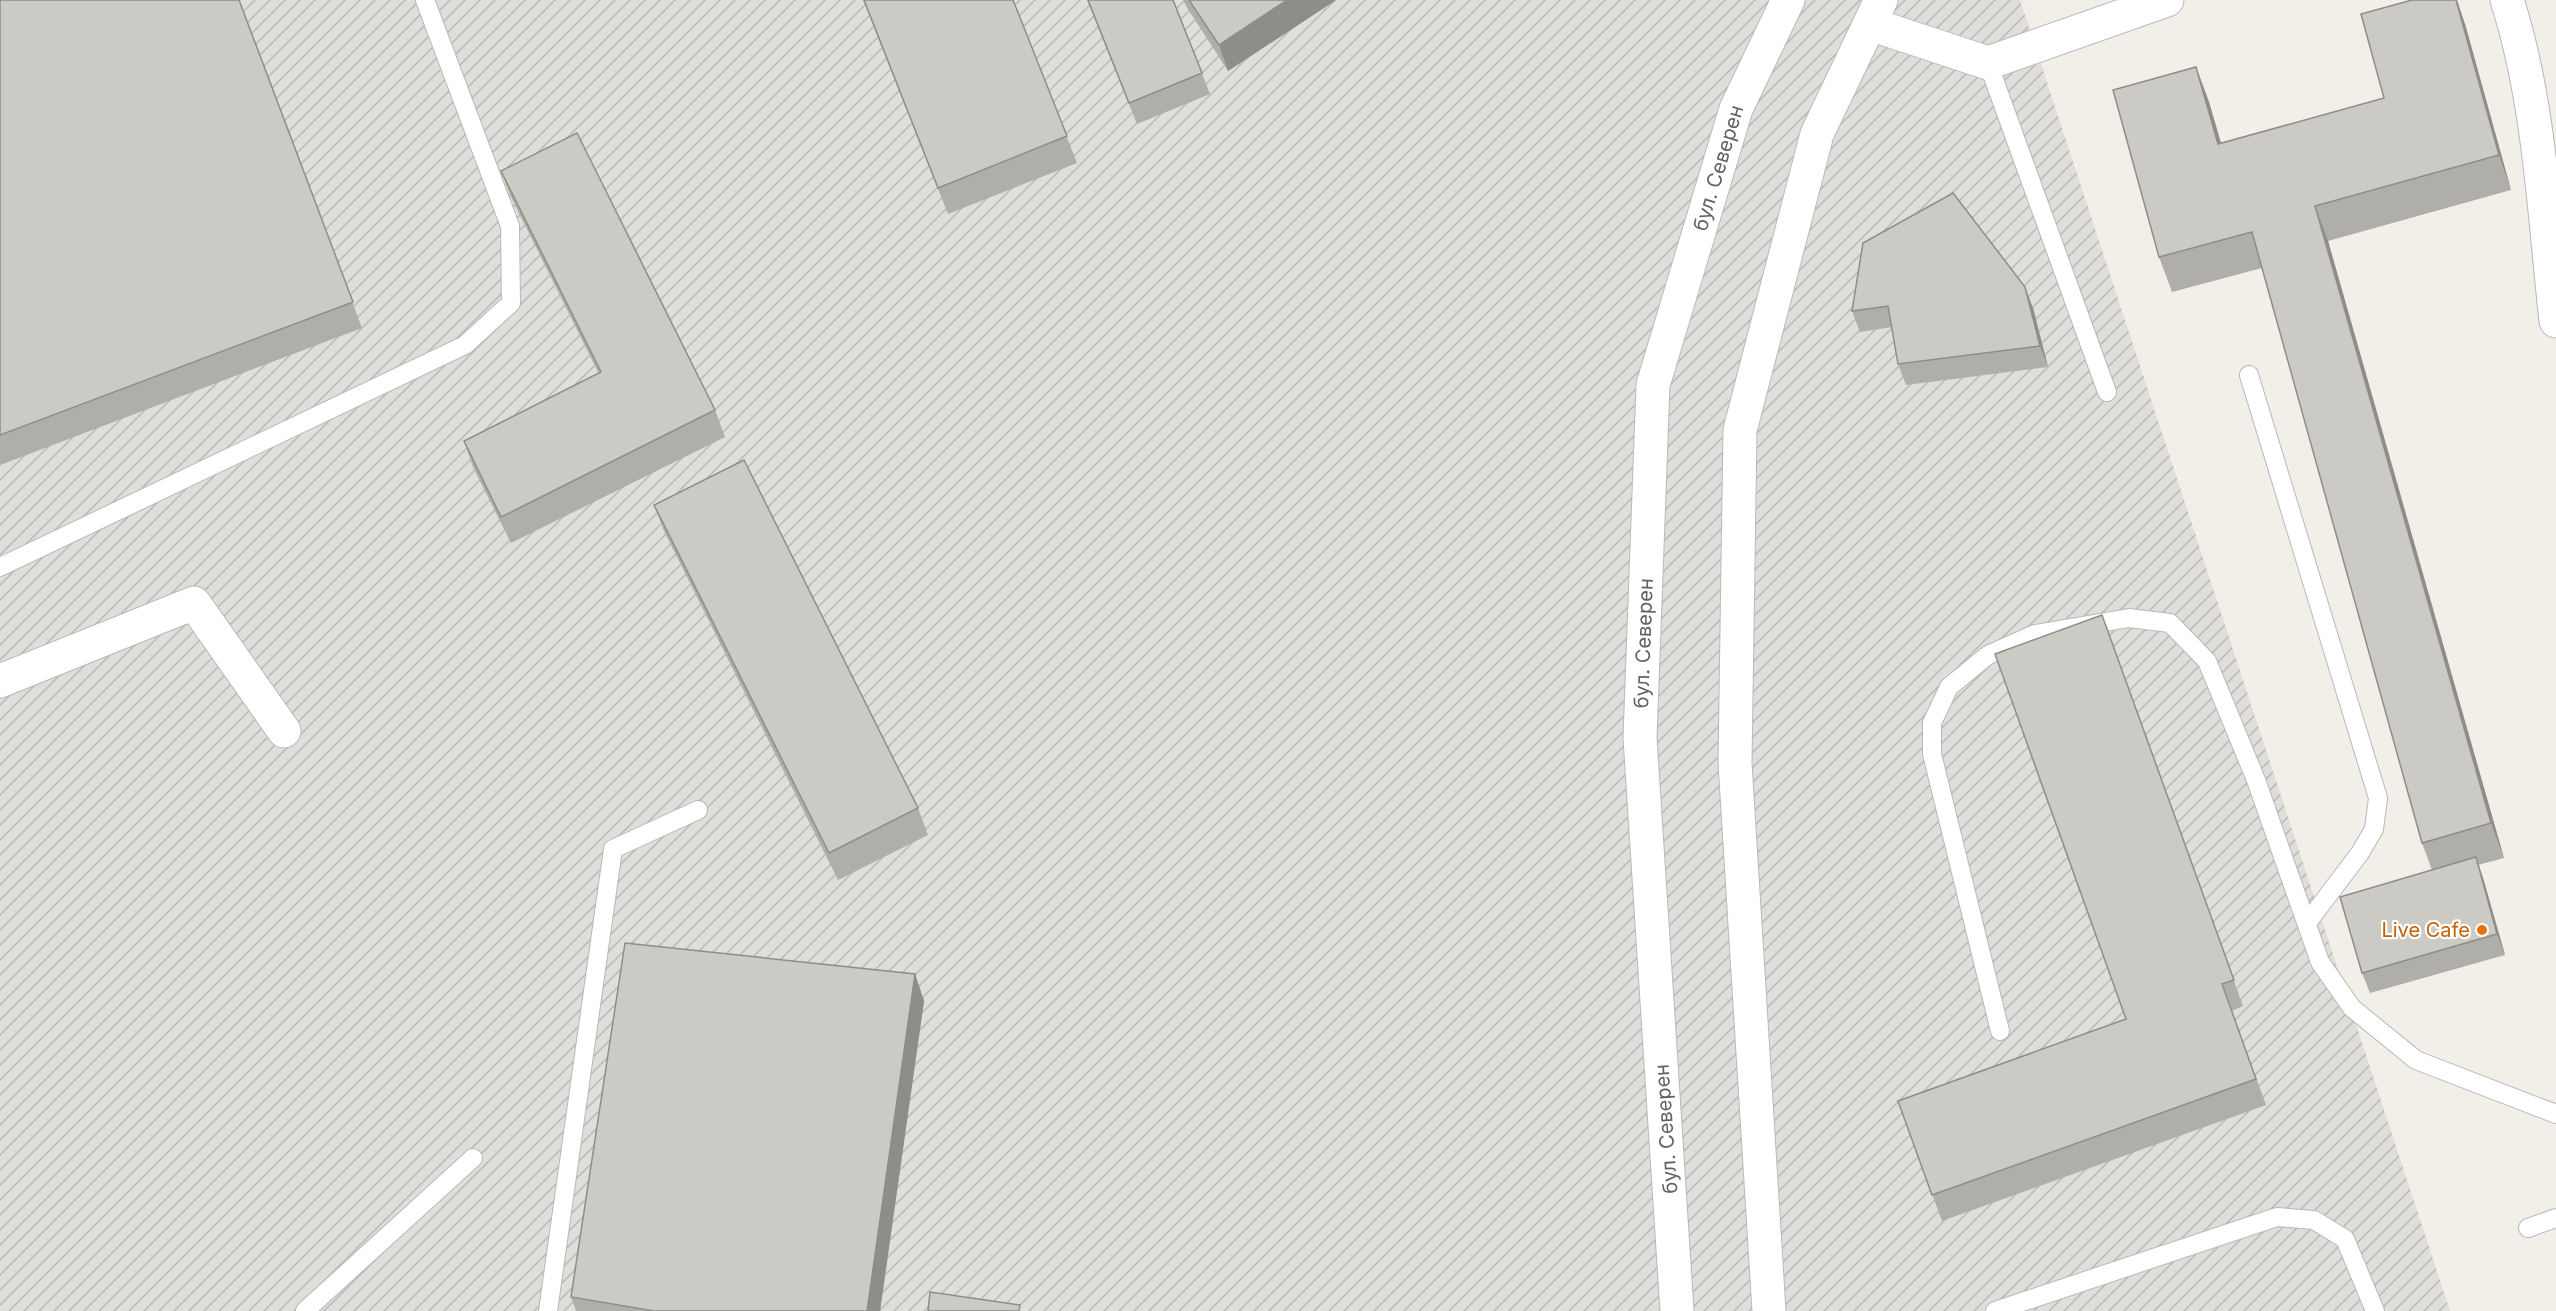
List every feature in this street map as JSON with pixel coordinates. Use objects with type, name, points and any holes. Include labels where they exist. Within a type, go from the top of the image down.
[{"type":"main road","name":"бул. Северен","points":[[1677,1311],[1640,738],[1653,385],[1736,109],[1788,0]]},
{"type":"main road","points":[[1769,1311],[1736,763],[1740,430],[1817,134],[1876,12],[1988,63],[2167,0]]},
{"type":"main road","points":[[2506,0],[2523,56],[2533,115],[2556,321]]},
{"type":"main road","points":[[0,681],[194,603],[284,731]]},
{"type":"lane","points":[[0,567],[465,345],[511,303],[510,226],[425,0]]},
{"type":"lane","points":[[1988,63],[2107,392]]},
{"type":"lane","points":[[2249,375],[2378,798],[2374,830],[2360,853],[2307,923]]},
{"type":"lane","points":[[2000,1031],[1932,754],[1932,723],[1949,687],[1988,655],[2035,634],[2129,618],[2170,623],[2207,661],[2256,780],[2320,962],[2352,1008],[2416,1060],[2556,1114]]},
{"type":"lane","points":[[548,1311],[613,849],[698,810]]},
{"type":"lane","points":[[305,1311],[472,1158]]},
{"type":"lane","points":[[1995,1311],[2277,1217],[2313,1220],[2345,1239],[2375,1311]]},
{"type":"lane","points":[[2528,1228],[2556,1218]]},
{"type":"shaded area","points":[[0,0],[2020,0],[2450,1311],[0,1311]]},
{"type":"building","points":[[0,0],[239,0],[353,302],[0,435]]},
{"type":"building","points":[[864,0],[1013,0],[1067,136],[938,188]]},
{"type":"building","points":[[1088,0],[1173,0],[1202,73],[1129,103]]},
{"type":"building","points":[[1189,0],[1287,0],[1219,45]]},
{"type":"building","points":[[2412,0],[2456,0],[2499,155],[2315,206],[2491,823],[2422,843],[2252,232],[2159,257],[2113,90],[2196,67],[2218,144],[2384,98],[2361,14]]},
{"type":"building","points":[[577,133],[715,410],[501,517],[464,441],[601,372],[501,171]]},
{"type":"building","points":[[1953,193],[2025,287],[2040,346],[1898,364],[1888,306],[1852,311],[1863,243]]},
{"type":"building","points":[[744,460],[918,808],[829,853],[654,505]]},
{"type":"building","points":[[2102,615],[2234,980],[2222,984],[2256,1079],[1932,1195],[1898,1101],[2126,1019],[1995,654]]},
{"type":"building","points":[[2476,857],[2497,934],[2362,973],[2340,897]]},
{"type":"building","points":[[625,943],[915,974],[867,1311],[654,1311],[571,1297]]},
{"type":"building","points":[[930,1292],[1020,1305],[1019,1311],[928,1311]]},
{"type":"place","name":"Live Cafe","points":[[2482,930]]}]
